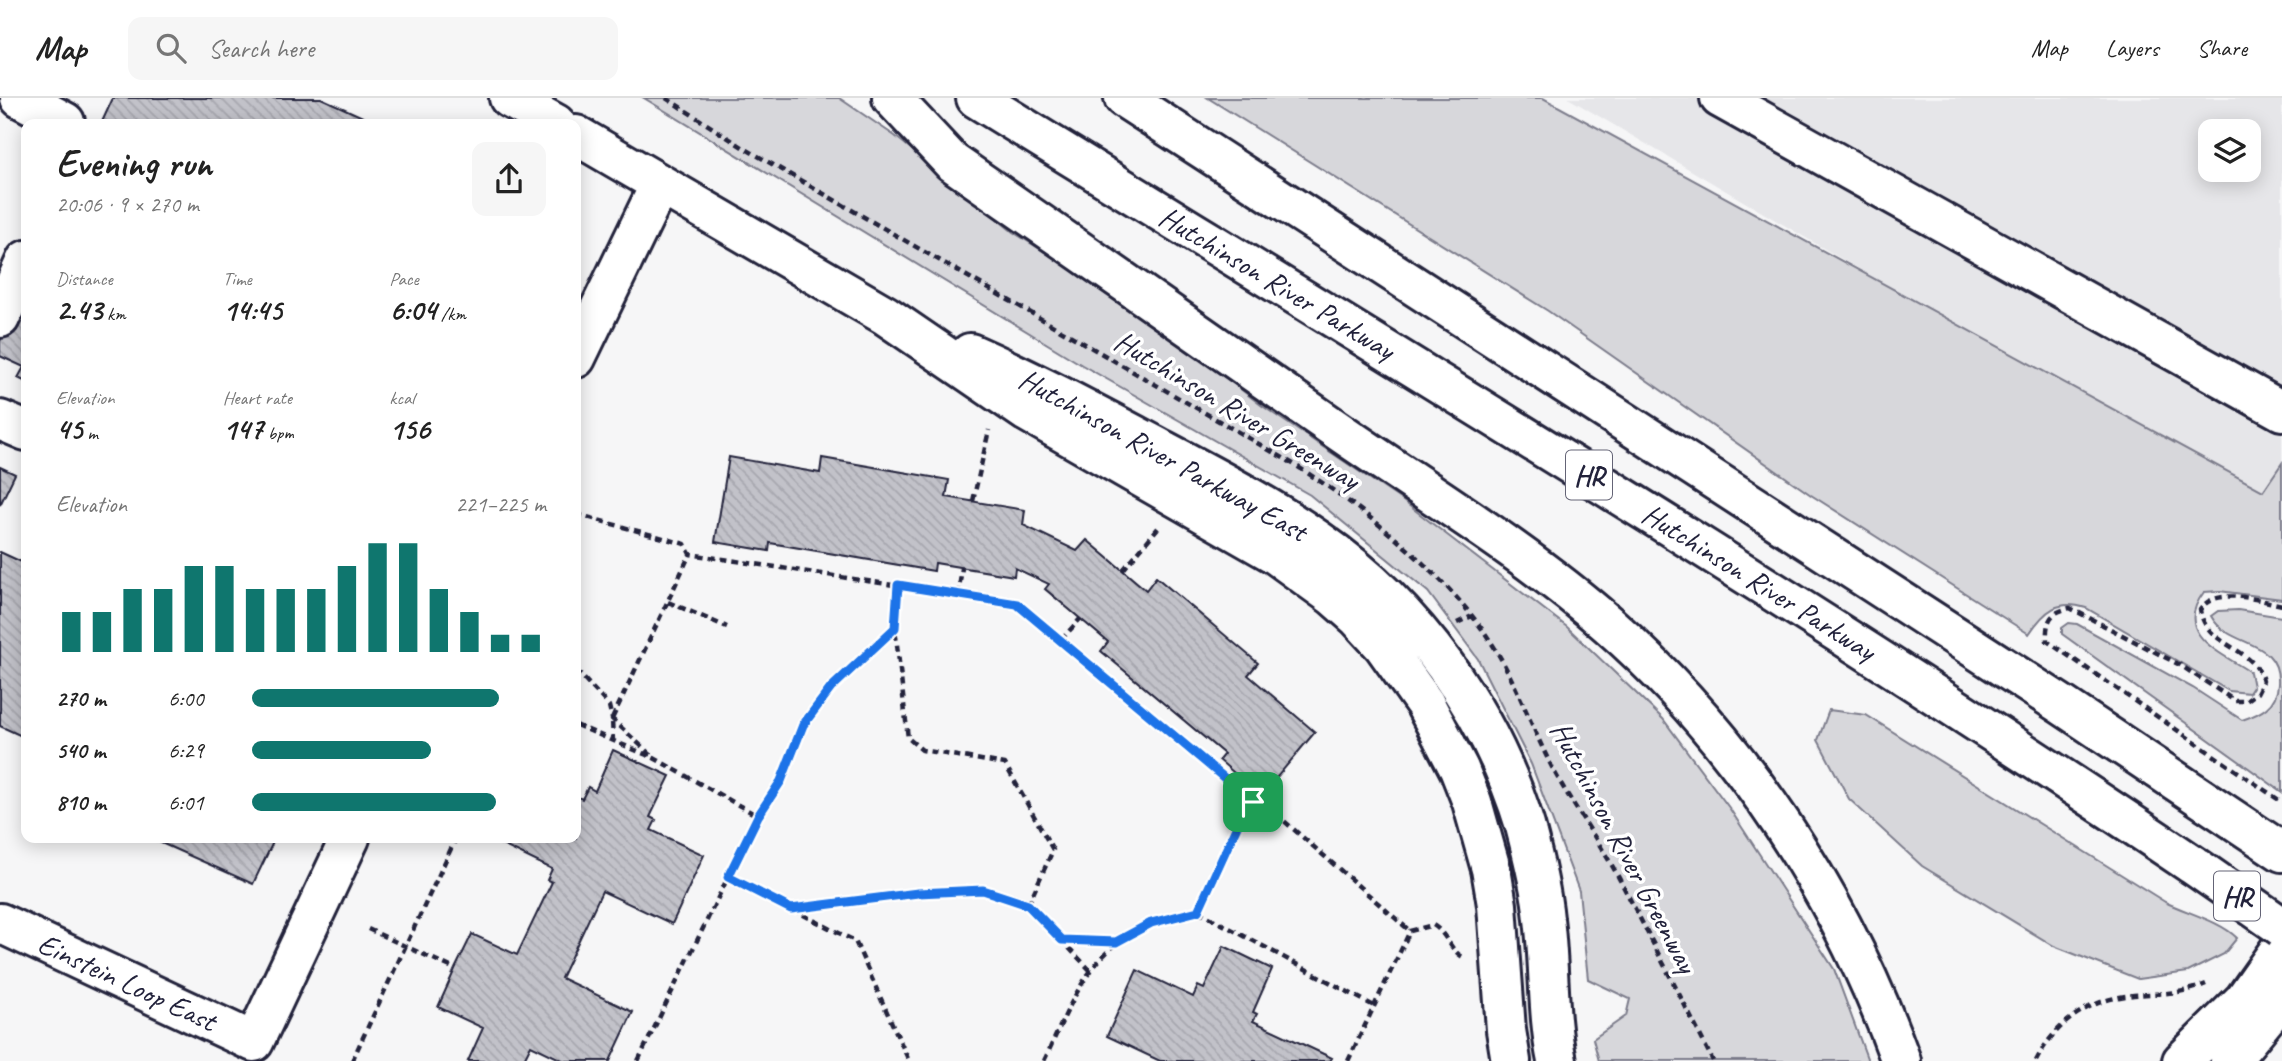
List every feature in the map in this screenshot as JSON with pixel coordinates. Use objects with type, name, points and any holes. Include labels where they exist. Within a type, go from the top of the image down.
[{"type":"main road","points":[[20,98],[69,115]]},
{"type":"main road","points":[[509,98],[547,119]]},
{"type":"main road","points":[[892,98],[952,162],[1515,552],[1570,593],[1629,644],[1716,736],[1786,834],[1825,895],[1857,957],[1901,1061]]},
{"type":"main road","name":"Hutchinson River Parkway","points":[[976,98],[1751,576],[2036,759],[2282,926]]},
{"type":"main road","name":"Hutchinson River Parkway","points":[[1124,98],[2282,852]]},
{"type":"main road","points":[[1720,98],[2282,411]]},
{"type":"main road","name":"Hutchinson River Parkway East","points":[[581,138],[885,315],[1027,412],[1275,554],[1333,596],[1383,645],[1406,674],[1443,735],[1472,802],[1491,869],[1503,956],[1506,1030],[1511,1061]]},
{"type":"main road","points":[[581,348],[660,184]]},
{"type":"main road","points":[[0,318],[21,271]]},
{"type":"main road","name":"Hutchinson River Parkway East","points":[[885,315],[1035,381],[1268,506],[1344,559],[1395,605],[1435,653],[1472,708],[1514,796],[1532,856],[1544,919],[1550,1011],[1557,1061]]},
{"type":"main road","points":[[0,420],[21,429]]},
{"type":"main road","name":"Einstein Loop East","points":[[0,923],[254,1042],[348,843]]},
{"type":"main road","points":[[2182,1061],[2244,1000],[2282,946]]},
{"type":"main road","points":[[2230,1061],[2282,998]]},
{"type":"path","name":"Hutchinson River Greenway","points":[[666,98],[744,148],[1303,470],[1349,500],[1398,542],[1472,616],[1487,637],[1528,712],[1553,769],[1622,883],[1713,1061]]},
{"type":"path","points":[[973,501],[997,392]]},
{"type":"path","points":[[1123,570],[1182,500]]},
{"type":"path","points":[[581,515],[685,544],[690,554]]},
{"type":"path","points":[[690,554],[1017,604],[1253,802]]},
{"type":"path","points":[[612,719],[690,554]]},
{"type":"path","points":[[958,594],[962,568]]},
{"type":"path","points":[[898,585],[895,628],[908,738],[922,750],[1005,764],[1053,850],[1028,905]]},
{"type":"path","points":[[2282,605],[2219,597],[2205,602],[2200,610],[2202,623],[2213,635],[2251,659],[2260,669],[2263,681],[2257,693],[2246,701],[2235,701],[2180,665],[2070,608],[2059,610],[2048,619],[2046,626],[2047,642],[2282,803]]},
{"type":"path","points":[[668,602],[727,627]]},
{"type":"path","points":[[1061,640],[1080,619]]},
{"type":"path","points":[[638,1061],[758,816],[781,781],[803,725],[831,688],[895,628]]},
{"type":"path","points":[[581,675],[609,706],[613,742]]},
{"type":"path","points":[[612,719],[654,758]]},
{"type":"path","points":[[581,727],[654,758],[758,816]]},
{"type":"path","points":[[1198,911],[1247,804],[1259,799],[1410,931]]},
{"type":"path","points":[[352,1061],[454,843]]},
{"type":"path","points":[[728,877],[855,941],[909,1061]]},
{"type":"path","points":[[791,909],[918,893],[983,890],[1028,905],[1090,970]]},
{"type":"path","points":[[1044,1061],[1084,976],[1116,942],[1151,923],[1198,911],[1374,1006]]},
{"type":"path","points":[[1348,1061],[1410,931],[1433,925],[1440,929],[1457,955],[1466,959],[1503,956]]},
{"type":"path","points":[[368,929],[455,969]]},
{"type":"path","points":[[1062,940],[1116,942]]},
{"type":"path","points":[[2036,1061],[2044,1044],[2057,1030],[2088,1006],[2122,996],[2173,995],[2215,979]]},
{"type":"shaded area","points":[[644,98],[839,98],[895,136],[1013,232],[1146,316],[1261,405],[1403,501],[1567,627],[1663,719],[1730,809],[1834,969],[1868,1061],[1599,1061],[1593,1039],[1626,1016],[1630,999],[1588,979],[1579,891],[1531,764],[1478,659],[1428,592],[1310,495],[1082,365]]},
{"type":"shaded area","points":[[1208,98],[1543,98],[2263,491],[2282,463],[2282,599],[2219,591],[2204,592],[2193,619],[2204,640],[2250,672],[2253,687],[2249,693],[2229,691],[2086,608],[2068,605],[2053,609],[2029,634],[1811,495],[1548,311]]},
{"type":"shaded area","points":[[1568,98],[2282,98],[2282,518]]},
{"type":"shaded area","points":[[2238,610],[2282,617],[2282,792],[2062,634],[2062,628],[2069,623],[2077,624],[2193,688],[2242,720],[2261,712],[2271,703],[2278,684],[2277,669],[2271,658],[2263,651],[2229,634],[2211,616],[2218,611]]},
{"type":"shaded area","points":[[1829,710],[1866,715],[2165,902],[2213,922],[2237,938],[2224,954],[2188,972],[2138,979],[2054,946],[1922,866],[1849,799],[1818,740]]},
{"type":"building","points":[[113,98],[321,98],[367,119],[103,119]]},
{"type":"building","points":[[21,296],[21,366],[0,356],[0,341]]},
{"type":"building","points":[[729,457],[820,473],[822,458],[949,480],[946,497],[1025,510],[1023,525],[1077,551],[1087,540],[1146,590],[1156,577],[1258,663],[1248,675],[1315,732],[1261,796],[1219,760],[1224,754],[1101,651],[1108,642],[1045,589],[1049,584],[1015,568],[1014,576],[935,563],[934,571],[770,543],[769,551],[715,542]]},
{"type":"building","points":[[0,467],[15,474],[0,505]]},
{"type":"building","points":[[0,552],[21,562],[21,736],[0,726]]},
{"type":"building","points":[[613,750],[670,776],[650,817],[656,820],[651,830],[704,855],[672,924],[602,891],[561,978],[633,1012],[610,1061],[564,1061],[531,1045],[523,1061],[468,1061],[483,1028],[438,1007],[455,969],[472,934],[517,955],[552,882],[547,880],[552,869],[498,843],[581,843],[581,798],[588,787],[595,791]]},
{"type":"building","points":[[161,843],[273,843],[253,884]]},
{"type":"building","points":[[1224,946],[1272,969],[1253,1012],[1257,1014],[1253,1021],[1332,1058],[1330,1061],[1160,1061],[1107,1036],[1137,970],[1193,997],[1198,986],[1204,989]]},
{"type":"route","points":[[898,585],[1017,604],[1253,802],[1247,804],[1198,911],[1151,923],[1116,942],[1062,940],[1028,905],[983,890],[918,893],[791,909],[728,877],[758,816],[781,781],[803,725],[831,688],[895,628],[898,585]]}]
